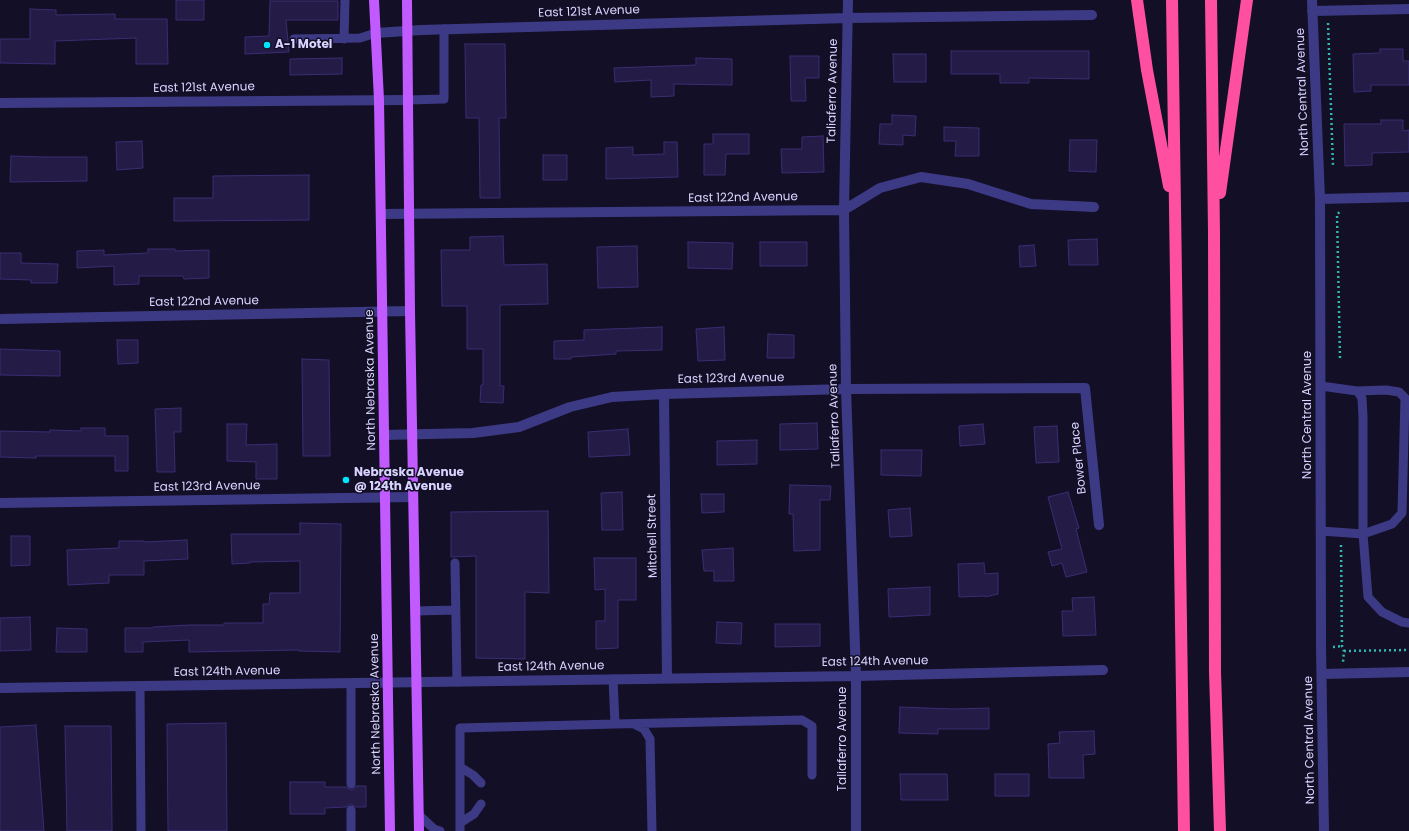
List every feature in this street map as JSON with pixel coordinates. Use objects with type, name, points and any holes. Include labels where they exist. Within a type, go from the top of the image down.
[{"type":"highway","points":[[1137,0],[1147,70],[1175,217]]},
{"type":"highway","points":[[1172,0],[1184,831]]},
{"type":"highway","points":[[1211,0],[1214,232],[1215,672],[1220,831]]},
{"type":"highway","points":[[1214,232],[1247,0]]},
{"type":"main road","name":"North Nebraska Avenue","points":[[374,0],[379,100],[390,831]]},
{"type":"main road","points":[[407,0],[408,214],[419,831]]},
{"type":"street","name":"Taliaferro Avenue","points":[[848,0],[844,210],[846,389],[856,676],[856,831]]},
{"type":"street","name":"North Central Avenue","points":[[1312,0],[1320,198],[1324,831]]},
{"type":"street","points":[[1312,11],[1409,9]]},
{"type":"street","name":"East 121st Avenue","points":[[376,33],[407,30],[848,18],[1092,15]]},
{"type":"street","name":"East 121st Avenue","points":[[0,103],[408,100]]},
{"type":"street","points":[[844,210],[880,188],[922,177],[968,184],[1031,204],[1094,207]]},
{"type":"street","points":[[1320,198],[1409,197]]},
{"type":"street","name":"East 122nd Avenue","points":[[381,214],[844,210]]},
{"type":"street","name":"East 122nd Avenue","points":[[0,320],[383,310],[410,311]]},
{"type":"street","name":"East 123rd Avenue","points":[[384,435],[473,434],[519,427],[570,407],[612,397],[664,394],[846,389],[1085,388]]},
{"type":"street","name":"Bower Place","points":[[1085,388],[1099,525]]},
{"type":"street","name":"Mitchell Street","points":[[664,394],[667,678]]},
{"type":"street","name":"East 123rd Avenue","points":[[0,503],[414,497]]},
{"type":"street","name":"East 124th Avenue","points":[[0,688],[388,684],[416,682],[856,676],[1103,670]]},
{"type":"street","points":[[1322,674],[1409,672]]},
{"type":"lane","points":[[344,39],[345,0]]},
{"type":"lane","points":[[408,100],[444,98],[444,29]]},
{"type":"lane","points":[[294,40],[360,38],[376,33]]},
{"type":"lane","points":[[1320,386],[1357,391],[1386,390],[1399,392],[1405,398],[1402,513],[1392,524],[1364,534],[1321,531]]},
{"type":"lane","points":[[1357,391],[1362,398],[1364,534],[1368,597],[1382,612],[1402,622],[1409,623]]},
{"type":"lane","points":[[456,563],[457,682]]},
{"type":"lane","points":[[415,611],[456,610]]},
{"type":"lane","points":[[613,679],[615,724]]},
{"type":"lane","points":[[351,684],[351,784]]},
{"type":"lane","points":[[140,687],[141,831]]},
{"type":"lane","points":[[460,827],[460,728],[802,720],[812,726],[812,775]]},
{"type":"lane","points":[[634,724],[644,729],[650,739],[652,831]]},
{"type":"lane","points":[[460,767],[481,783]]},
{"type":"lane","points":[[460,827],[474,814],[481,804]]},
{"type":"lane","points":[[351,810],[351,831]]},
{"type":"lane","points":[[419,816],[434,829],[440,831]]},
{"type":"path","points":[[1328,11],[1333,167]]},
{"type":"path","points":[[1340,358],[1337,214],[1343,211]]},
{"type":"path","points":[[1340,545],[1342,646],[1344,651],[1343,662]]},
{"type":"path","points":[[1331,647],[1342,646]]},
{"type":"path","points":[[1344,651],[1409,650]]},
{"type":"building","points":[[176,0],[204,0],[204,20],[176,20]]},
{"type":"building","points":[[270,1],[338,1],[338,20],[286,20],[289,52],[245,54],[245,37],[269,36]]},
{"type":"building","points":[[30,9],[56,10],[56,15],[115,14],[115,19],[167,19],[168,64],[136,64],[136,38],[55,41],[55,64],[0,63],[0,39],[30,39]]},
{"type":"building","points":[[465,44],[505,44],[506,118],[499,118],[500,198],[480,198],[479,118],[466,118]]},
{"type":"building","points":[[1380,49],[1403,49],[1403,61],[1409,61],[1409,85],[1371,85],[1371,91],[1354,92],[1353,54],[1380,53]]},
{"type":"building","points":[[951,51],[1089,51],[1089,79],[1029,78],[1029,83],[1000,83],[1000,74],[951,74]]},
{"type":"building","points":[[893,54],[926,54],[926,82],[894,82]]},
{"type":"building","points":[[790,56],[819,56],[819,78],[805,78],[806,101],[791,101]]},
{"type":"building","points":[[342,58],[342,74],[290,75],[290,59]]},
{"type":"building","points":[[696,58],[732,59],[732,85],[674,84],[674,96],[651,97],[651,80],[615,82],[614,68],[696,65]]},
{"type":"building","points":[[892,115],[916,116],[915,136],[903,135],[903,145],[879,144],[880,124],[892,124]]},
{"type":"building","points":[[1381,120],[1403,120],[1403,131],[1409,130],[1409,152],[1372,153],[1372,165],[1345,166],[1344,124],[1381,124]]},
{"type":"building","points":[[944,127],[979,128],[979,156],[955,156],[956,141],[944,141]]},
{"type":"building","points":[[713,134],[749,134],[749,154],[726,154],[725,175],[704,175],[704,144],[713,144]]},
{"type":"building","points":[[823,136],[824,172],[782,173],[781,149],[802,149],[802,137]]},
{"type":"building","points":[[1070,140],[1097,140],[1096,172],[1069,171]]},
{"type":"building","points":[[142,141],[143,168],[117,170],[116,142]]},
{"type":"building","points":[[664,142],[677,142],[678,177],[606,179],[606,148],[633,147],[633,155],[664,154]]},
{"type":"building","points":[[543,155],[567,155],[567,180],[543,180]]},
{"type":"building","points":[[11,156],[87,157],[87,181],[10,182]]},
{"type":"building","points":[[309,175],[309,220],[174,221],[174,198],[213,198],[213,176]]},
{"type":"building","points":[[503,236],[504,265],[547,264],[548,304],[500,305],[500,386],[504,386],[503,403],[480,402],[481,385],[483,385],[483,349],[467,349],[467,306],[442,306],[441,250],[470,250],[470,237]]},
{"type":"building","points":[[1097,239],[1098,265],[1069,265],[1068,240]]},
{"type":"building","points":[[688,242],[733,243],[732,269],[688,268]]},
{"type":"building","points":[[760,242],[807,242],[807,266],[760,266]]},
{"type":"building","points":[[1034,245],[1036,266],[1020,267],[1019,246]]},
{"type":"building","points":[[637,246],[638,287],[598,288],[597,247]]},
{"type":"building","points":[[148,249],[175,249],[175,251],[209,250],[209,278],[184,279],[183,276],[139,276],[139,284],[114,285],[114,266],[77,268],[77,251],[104,250],[104,255],[148,253]]},
{"type":"building","points":[[0,253],[21,253],[21,263],[58,264],[57,283],[31,283],[31,280],[0,279]]},
{"type":"building","points":[[662,327],[662,350],[616,351],[616,354],[571,357],[571,359],[554,359],[554,341],[584,340],[584,330]]},
{"type":"building","points":[[724,327],[725,360],[698,361],[696,329]]},
{"type":"building","points":[[768,334],[794,335],[794,358],[767,358]]},
{"type":"building","points":[[117,340],[138,340],[138,363],[118,364]]},
{"type":"building","points":[[0,349],[60,351],[60,376],[0,375]]},
{"type":"building","points":[[302,359],[329,360],[330,456],[303,456]]},
{"type":"building","points":[[181,408],[181,432],[174,432],[175,472],[157,472],[155,409]]},
{"type":"building","points":[[817,423],[818,449],[780,450],[780,424]]},
{"type":"building","points":[[227,424],[247,424],[246,445],[277,444],[277,479],[256,479],[256,462],[227,461]]},
{"type":"building","points":[[983,424],[985,444],[960,446],[959,426]]},
{"type":"building","points":[[1057,426],[1059,462],[1036,463],[1034,427]]},
{"type":"building","points":[[81,428],[105,428],[105,436],[128,436],[128,471],[115,471],[115,456],[36,456],[36,458],[0,457],[0,431],[81,431]]},
{"type":"building","points":[[628,429],[630,455],[589,457],[588,432]]},
{"type":"building","points":[[757,440],[757,464],[717,465],[717,441]]},
{"type":"building","points":[[881,450],[922,450],[921,476],[881,475]]},
{"type":"building","points":[[790,485],[831,486],[830,500],[820,500],[820,550],[794,551],[793,514],[789,514]]},
{"type":"building","points":[[622,492],[623,530],[602,530],[601,493]]},
{"type":"building","points":[[1068,492],[1079,528],[1076,529],[1087,572],[1066,577],[1062,563],[1052,566],[1048,552],[1062,549],[1048,497]]},
{"type":"building","points":[[701,494],[724,494],[724,512],[702,513]]},
{"type":"building","points":[[910,508],[912,536],[890,537],[888,510]]},
{"type":"building","points":[[548,511],[549,593],[525,592],[525,659],[476,658],[476,556],[451,557],[451,512]]},
{"type":"building","points":[[300,523],[341,524],[340,652],[299,650],[189,652],[189,640],[143,642],[143,652],[125,652],[125,628],[224,625],[224,623],[263,623],[263,604],[269,604],[270,593],[300,593],[300,561],[250,562],[232,564],[231,534],[300,534]]},
{"type":"building","points":[[11,536],[30,536],[30,565],[11,566]]},
{"type":"building","points":[[187,540],[188,559],[144,561],[144,575],[109,575],[109,583],[68,585],[67,550],[119,548],[119,541],[144,542]]},
{"type":"building","points":[[733,548],[734,581],[714,581],[714,571],[704,571],[702,550]]},
{"type":"building","points":[[594,558],[636,558],[636,600],[618,600],[618,648],[596,649],[596,621],[605,621],[605,589],[595,590]]},
{"type":"building","points":[[984,563],[985,574],[998,573],[998,594],[985,597],[959,597],[958,564]]},
{"type":"building","points":[[930,587],[930,615],[889,617],[888,589]]},
{"type":"building","points":[[1094,597],[1096,635],[1063,636],[1062,611],[1073,611],[1072,598]]},
{"type":"building","points":[[30,617],[31,650],[0,651],[0,618]]},
{"type":"building","points":[[717,622],[742,623],[741,644],[716,643]]},
{"type":"building","points":[[775,624],[820,624],[820,646],[775,647]]},
{"type":"building","points":[[57,628],[87,629],[87,652],[56,652]]},
{"type":"building","points":[[900,707],[953,709],[989,708],[989,729],[938,729],[938,734],[899,733]]},
{"type":"building","points":[[226,723],[227,831],[168,831],[167,724]]},
{"type":"building","points":[[36,725],[44,831],[0,831],[0,727]]},
{"type":"building","points":[[65,726],[111,726],[112,831],[67,831]]},
{"type":"building","points":[[1094,731],[1095,754],[1083,755],[1084,778],[1049,778],[1048,744],[1060,743],[1059,732]]},
{"type":"building","points":[[900,774],[947,774],[948,800],[901,800]]},
{"type":"building","points":[[995,774],[1029,774],[1029,796],[995,796]]},
{"type":"building","points":[[290,782],[325,782],[325,787],[346,787],[351,790],[356,786],[366,786],[366,807],[356,807],[351,804],[346,807],[325,808],[325,814],[290,814]]},
{"type":"place","name":"A-1 Motel","points":[[267,45]]},
{"type":"place","name":"Nebraska Avenue @ 124th Avenue","points":[[346,480]]}]
